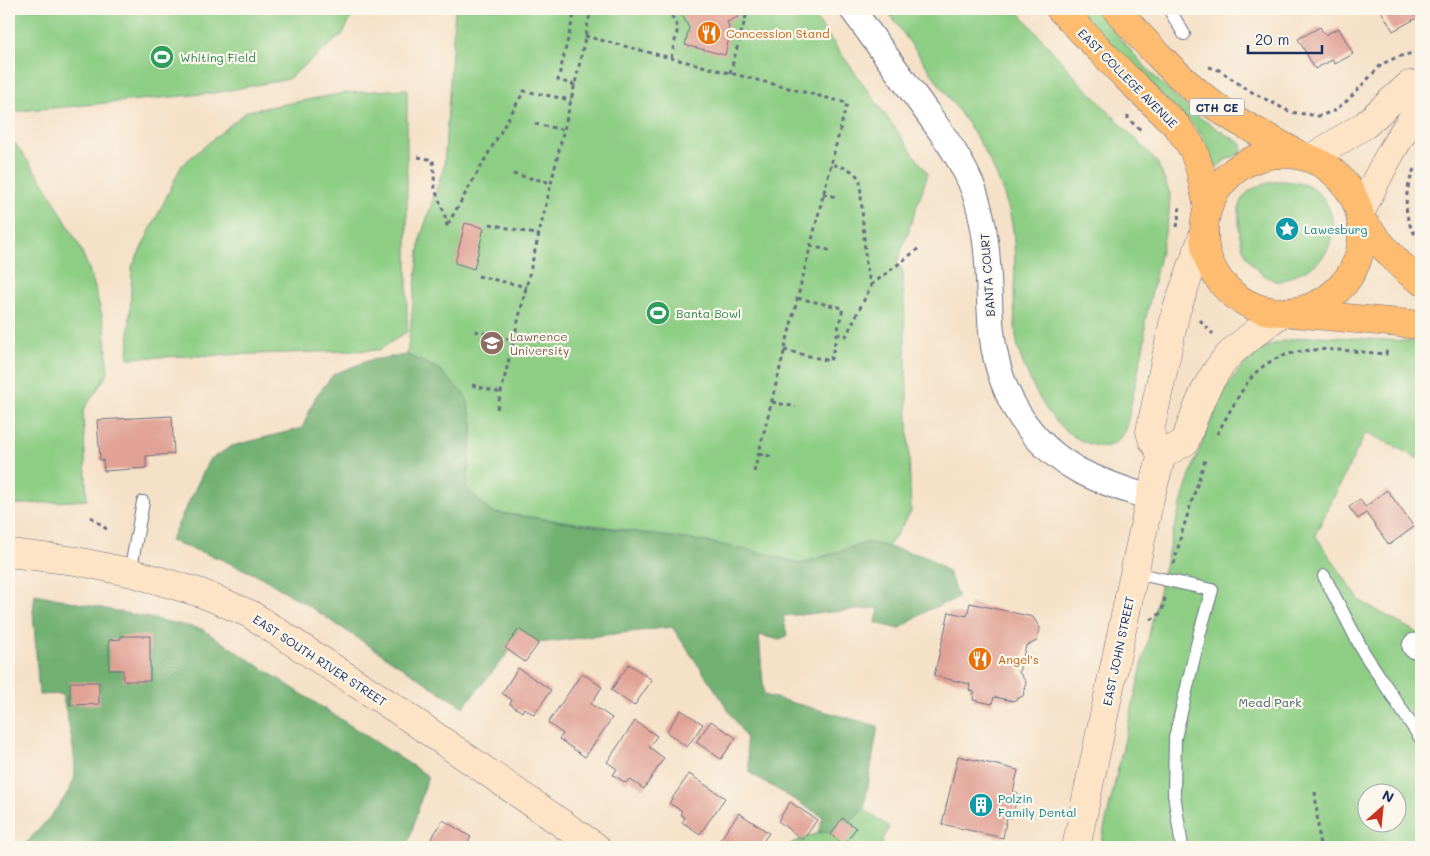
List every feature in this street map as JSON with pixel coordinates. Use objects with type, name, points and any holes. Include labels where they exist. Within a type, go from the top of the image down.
[{"type":"main road","name":"EAST COLLEGE AVENUE","points":[[1060,9],[1177,126],[1193,149],[1200,170],[1206,220]]},
{"type":"main road","name":"CTH CE","points":[[1116,9],[1148,45],[1211,103],[1232,117],[1304,156]]},
{"type":"main road","points":[[1421,281],[1394,260],[1361,216],[1350,189],[1339,175],[1324,164],[1304,156],[1269,157],[1253,161],[1237,169],[1216,192],[1206,220],[1208,256],[1215,271],[1225,284],[1236,295],[1256,308],[1286,314],[1421,324]]},
{"type":"main road","points":[[1286,314],[1306,309],[1331,294],[1352,269],[1358,254],[1361,237],[1361,216]]},
{"type":"street","name":"BANTA COURT","points":[[852,9],[950,145],[966,171],[982,220],[988,250],[991,329],[997,367],[1011,402],[1024,423],[1040,442],[1076,470],[1100,481],[1150,498]]},
{"type":"street","points":[[1304,156],[1365,125],[1409,85],[1421,84]]},
{"type":"street","points":[[1361,216],[1383,165],[1409,122],[1421,107]]},
{"type":"street","points":[[1206,220],[1176,311],[1150,431],[1152,439],[1162,456],[1185,442],[1203,394],[1230,354],[1286,314]]},
{"type":"street","name":"EAST JOHN STREET","points":[[1076,847],[1150,498],[1162,456]]},
{"type":"street","name":"EAST SOUTH RIVER STREET","points":[[9,554],[76,561],[130,572],[201,593],[250,614],[399,711],[596,847]]},
{"type":"lane","points":[[1169,9],[1184,34]]},
{"type":"lane","points":[[130,572],[143,502]]},
{"type":"lane","points":[[1135,573],[1212,590],[1175,738],[1174,794],[1182,847]]},
{"type":"lane","points":[[1324,576],[1364,653],[1421,739]]},
{"type":"path","points":[[575,85],[558,80],[575,10],[579,9]]},
{"type":"path","points":[[497,409],[552,183],[591,9]]},
{"type":"path","points":[[668,9],[678,28],[671,58]]},
{"type":"path","points":[[730,73],[748,9]]},
{"type":"path","points":[[585,36],[848,103],[823,194],[754,472]]},
{"type":"path","points":[[1219,70],[1248,90],[1290,112],[1319,116],[1334,111],[1348,100],[1382,64],[1397,57],[1421,51]]},
{"type":"path","points":[[448,224],[524,91],[571,100]]},
{"type":"path","points":[[1128,119],[1147,136]]},
{"type":"path","points":[[535,124],[564,130]]},
{"type":"path","points":[[418,157],[434,160],[435,190],[448,224],[448,230]]},
{"type":"path","points":[[1417,162],[1408,185],[1405,201],[1411,228],[1421,242]]},
{"type":"path","points":[[831,164],[854,172],[860,181],[866,266],[871,286]]},
{"type":"path","points":[[513,174],[552,183]]},
{"type":"path","points":[[823,194],[837,197]]},
{"type":"path","points":[[1176,236],[1180,203]]},
{"type":"path","points":[[490,224],[539,235]]},
{"type":"path","points":[[810,246],[833,251]]},
{"type":"path","points":[[837,334],[846,336],[871,286],[918,249]]},
{"type":"path","points":[[478,276],[527,287]]},
{"type":"path","points":[[784,350],[830,361],[837,334],[843,308],[797,298]]},
{"type":"path","points":[[1198,317],[1215,336]]},
{"type":"path","points":[[475,331],[514,340]]},
{"type":"path","points":[[1214,439],[1252,377],[1270,360],[1303,350],[1336,350],[1386,354]]},
{"type":"path","points":[[472,385],[501,392]]},
{"type":"path","points":[[772,402],[796,408]]},
{"type":"path","points":[[1162,612],[1182,532],[1208,453]]},
{"type":"path","points":[[759,454],[774,457]]},
{"type":"path","points":[[91,517],[109,531]]},
{"type":"path","points":[[1315,792],[1320,847]]},
{"type":"green space","name":"Whiting Field","points":[[9,9],[355,9],[343,34],[288,79],[214,93],[9,112]]},
{"type":"green space","name":"Banta Bowl","points":[[455,9],[809,9],[928,174],[897,263],[903,271],[911,512],[888,547],[868,542],[800,564],[771,555],[601,526],[491,512],[466,488],[473,423],[468,402],[439,369],[407,355],[421,236],[444,166]]},
{"type":"green space","points":[[886,9],[1016,9],[1074,76],[1158,164],[1170,194],[1169,215],[1145,322],[1145,339],[1126,428],[1119,439],[1112,445],[1097,446],[1090,444],[1067,432],[1049,413],[1034,388],[1022,361],[1017,341],[1014,309],[1015,261],[1013,230],[1001,186],[973,132]]},
{"type":"green space","points":[[1079,9],[1094,9],[1140,61],[1177,98],[1196,115],[1242,144],[1242,153],[1225,160],[1218,167],[1213,164],[1206,142],[1196,128],[1120,54]]},
{"type":"green space","points":[[407,89],[407,332],[379,350],[128,358],[132,267],[182,165],[247,111],[344,93]]},
{"type":"green space","points":[[9,135],[46,186],[79,245],[92,277],[105,327],[108,373],[83,411],[87,500],[9,505]]},
{"type":"green space","points":[[1279,181],[1298,183],[1316,191],[1328,206],[1331,214],[1332,233],[1331,242],[1327,250],[1317,263],[1278,282],[1260,272],[1248,259],[1241,242],[1239,207],[1249,191],[1263,184]]},
{"type":"green space","name":"Mead Park","points":[[1318,336],[1421,342],[1421,460],[1366,432],[1315,535],[1360,601],[1421,635],[1421,847],[1100,847],[1170,544],[1185,491],[1203,440],[1228,384],[1260,351],[1287,340]]},
{"type":"green space","points":[[407,355],[439,369],[464,394],[473,423],[466,488],[491,512],[708,542],[771,555],[800,564],[868,542],[928,557],[949,573],[958,598],[928,610],[899,629],[876,623],[879,608],[783,616],[787,635],[780,640],[759,635],[764,695],[878,726],[864,809],[842,830],[818,833],[823,817],[750,773],[745,736],[672,627],[514,646],[463,707],[261,577],[218,558],[170,541],[209,460],[232,446],[302,428],[316,396],[334,374],[370,360]]},
{"type":"green space","points":[[35,594],[202,629],[428,776],[407,847],[23,847],[63,800],[75,775],[72,739],[62,694],[39,695],[33,611]]},
{"type":"green space","points":[[864,809],[889,827],[882,841],[884,847],[782,847],[818,833],[842,830]]},
{"type":"building","points":[[679,9],[734,9],[738,17],[727,22],[729,26],[726,37],[729,38],[725,55],[685,45],[689,28]]},
{"type":"building","points":[[1380,9],[1412,9],[1417,18],[1393,31]]},
{"type":"building","points":[[1320,27],[1325,35],[1339,28],[1353,54],[1335,64],[1332,60],[1315,69],[1298,39]]},
{"type":"building","points":[[465,223],[484,228],[474,269],[455,263]]},
{"type":"building","points":[[172,416],[174,454],[146,456],[146,468],[104,471],[103,460],[100,460],[97,420]]},
{"type":"building","points":[[1387,490],[1414,527],[1389,545],[1366,513],[1358,519],[1349,507],[1360,499],[1365,507]]},
{"type":"building","name":"Angel's","points":[[970,603],[1033,617],[1040,628],[1037,641],[1026,646],[1019,672],[1026,682],[1023,696],[1013,701],[994,697],[992,704],[973,700],[974,692],[969,690],[970,684],[934,676],[949,612],[967,616]]},
{"type":"building","points":[[519,629],[539,643],[525,662],[505,648]]},
{"type":"building","points":[[121,636],[150,636],[150,681],[123,681],[123,670],[109,670],[109,640],[121,639]]},
{"type":"building","points":[[629,664],[652,680],[634,706],[611,690]]},
{"type":"building","points":[[518,668],[551,690],[534,715],[524,708],[522,712],[510,704],[512,700],[502,693]]},
{"type":"building","points":[[582,673],[602,687],[591,704],[612,718],[585,757],[559,739],[563,734],[548,723]]},
{"type":"building","points":[[70,682],[99,682],[99,704],[70,705]]},
{"type":"building","points":[[681,710],[703,724],[687,747],[666,732]]},
{"type":"building","points":[[635,721],[657,736],[649,747],[664,758],[644,789],[629,779],[626,783],[613,775],[617,769],[607,762]]},
{"type":"building","points":[[711,721],[736,738],[721,759],[696,742]]},
{"type":"building","name":"Polzin Family Dental","points":[[958,756],[1018,770],[1013,792],[1018,793],[1012,818],[1007,817],[1003,838],[942,824]]},
{"type":"building","points":[[689,774],[725,798],[700,834],[682,822],[685,818],[680,814],[682,811],[669,803]]},
{"type":"building","points":[[790,802],[817,820],[803,840],[778,821]]},
{"type":"building","points":[[739,813],[769,833],[759,847],[729,847],[719,841]]},
{"type":"building","points":[[842,818],[856,828],[844,845],[831,835]]},
{"type":"building","points":[[443,820],[471,837],[465,847],[426,847]]},
{"type":"place","name":"Concession Stand","points":[[709,33]]},
{"type":"place","name":"Whiting Field","points":[[162,57]]},
{"type":"place","name":"Lawesburg","points":[[1287,229]]},
{"type":"place","name":"Banta Bowl","points":[[658,313]]},
{"type":"place","name":"Lawrence University","points":[[492,343]]},
{"type":"place","name":"Angel's","points":[[980,659]]},
{"type":"place","name":"Polzin Family Dental","points":[[981,805]]}]
